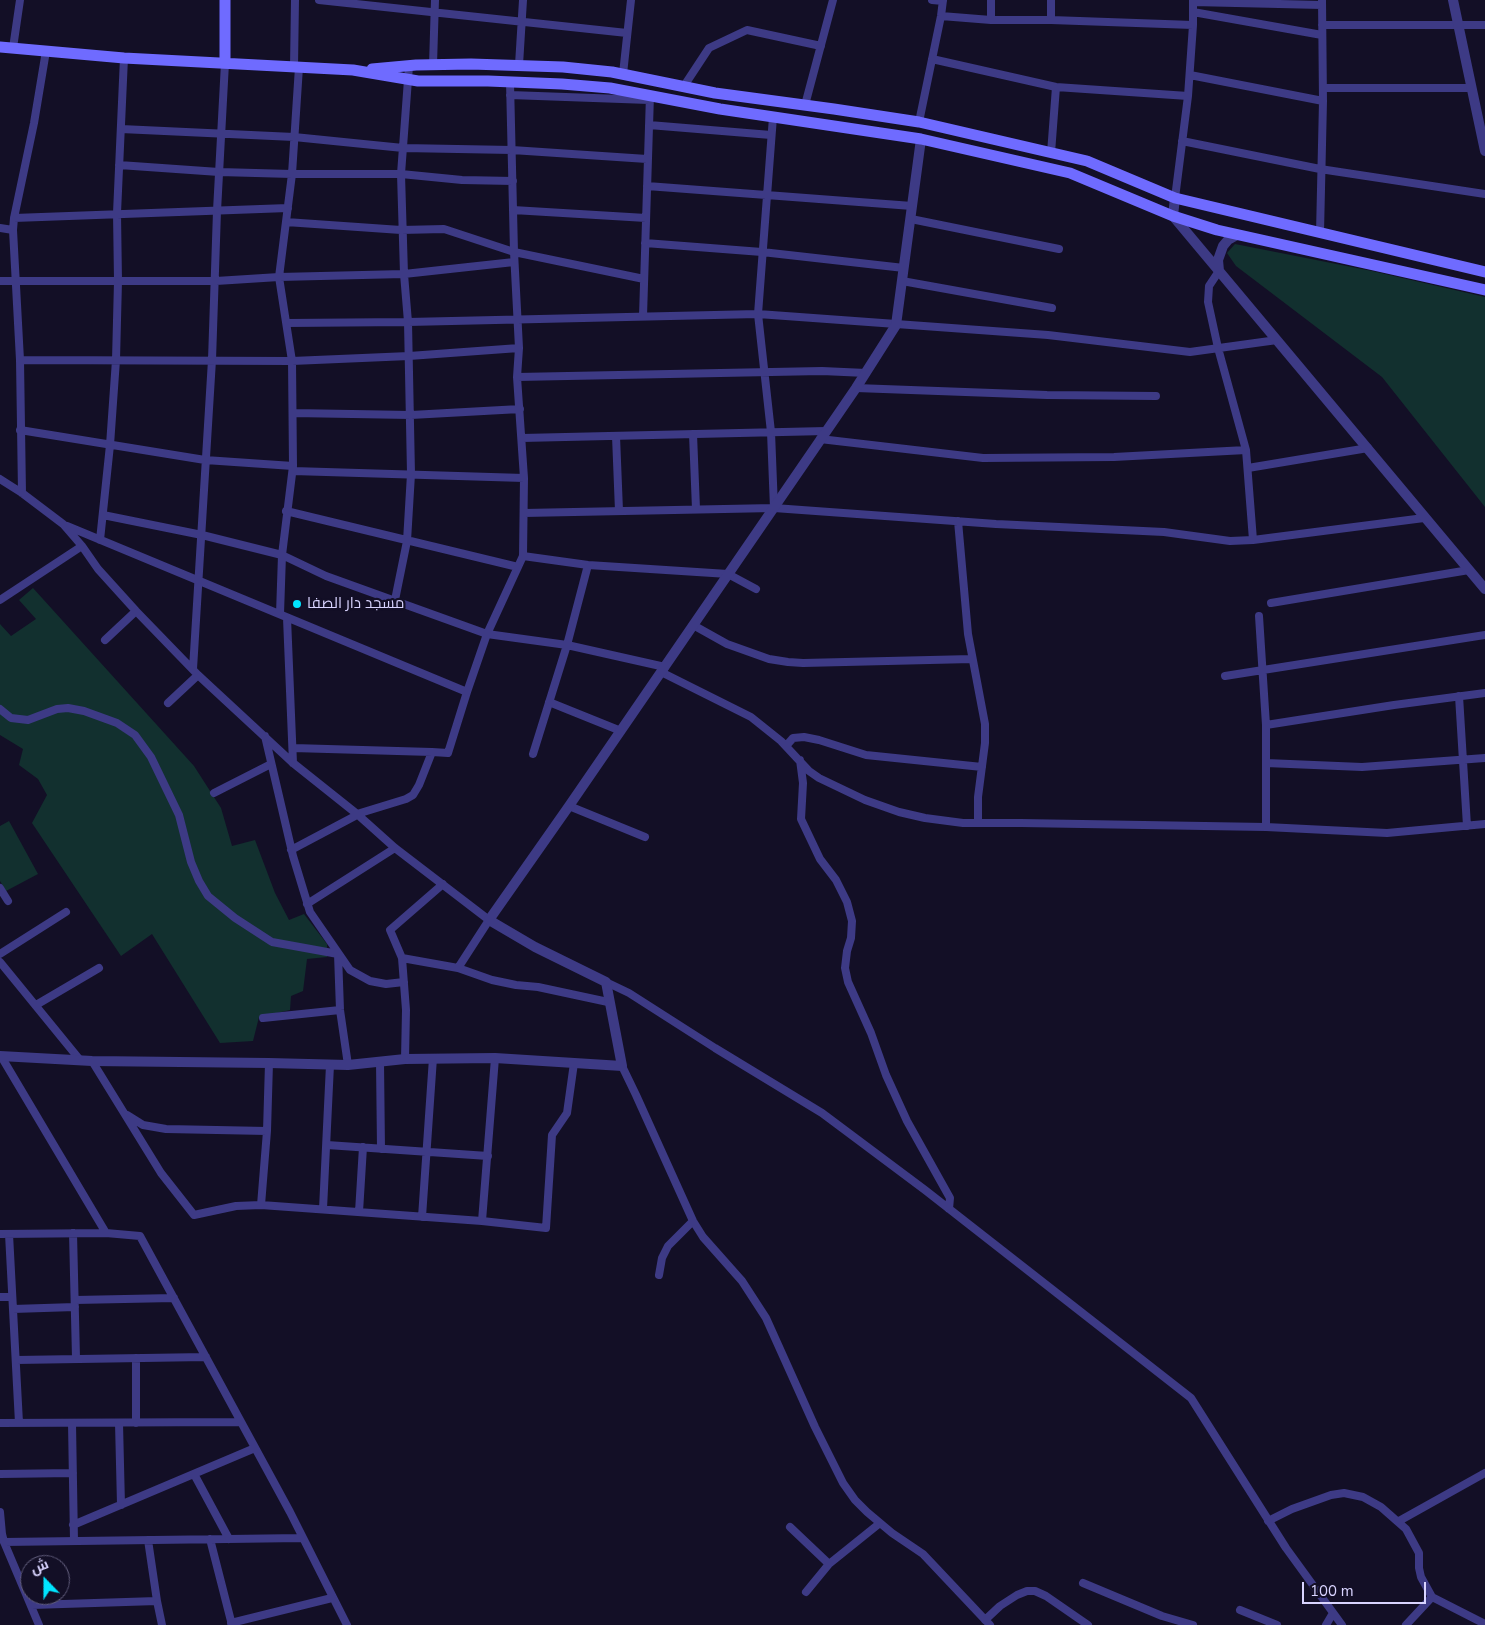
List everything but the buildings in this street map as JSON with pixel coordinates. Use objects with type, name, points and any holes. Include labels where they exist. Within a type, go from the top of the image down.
[{"type":"main road","points":[[225,0],[225,63]]},
{"type":"main road","points":[[0,47],[124,58],[353,70],[418,81],[510,82],[610,88],[649,98],[921,140],[1078,175],[1173,216],[1237,235],[1485,290]]},
{"type":"main road","points":[[353,70],[433,65],[563,67],[623,74],[753,99],[919,122],[1087,161],[1175,198],[1485,272]]},
{"type":"main road","points":[[819,123],[821,107]]},
{"type":"street","points":[[13,48],[20,0]]},
{"type":"street","points":[[293,763],[283,616],[282,555],[286,511],[293,468],[292,361],[279,277],[292,174],[297,67],[295,0]]},
{"type":"street","points":[[318,0],[435,11],[626,33]]},
{"type":"street","points":[[433,65],[435,0]]},
{"type":"street","points":[[519,65],[523,0]]},
{"type":"street","points":[[623,74],[631,0]]},
{"type":"street","points":[[805,105],[833,0]]},
{"type":"street","points":[[919,122],[943,1],[932,0]]},
{"type":"street","points":[[991,0],[991,20]]},
{"type":"street","points":[[1051,0],[1051,20]]},
{"type":"street","points":[[1453,0],[1470,88],[1485,151]]},
{"type":"street","points":[[1320,233],[1323,101],[1322,3],[1193,1],[1190,75],[1173,216],[1485,589]]},
{"type":"street","points":[[1193,12],[1322,35]]},
{"type":"street","points":[[941,16],[991,20],[1193,25]]},
{"type":"street","points":[[1322,25],[1485,26]]},
{"type":"street","points":[[684,86],[709,48],[747,30],[821,46]]},
{"type":"street","points":[[22,492],[20,360],[13,230],[46,51]]},
{"type":"street","points":[[100,540],[110,445],[116,360],[117,213],[124,58]]},
{"type":"street","points":[[932,59],[1056,87],[1188,96]]},
{"type":"street","points":[[168,703],[196,672],[225,63]]},
{"type":"street","points":[[394,600],[407,541],[411,474],[408,322],[404,274],[401,174],[409,66]]},
{"type":"street","points":[[1190,75],[1323,101]]},
{"type":"street","points":[[293,748],[448,753],[488,634],[523,556],[524,478],[517,377],[519,348],[514,262],[510,82]]},
{"type":"street","points":[[1052,152],[1056,87]]},
{"type":"street","points":[[1323,88],[1470,88]]},
{"type":"street","points":[[510,95],[649,98],[643,316]]},
{"type":"street","points":[[773,117],[758,314],[771,432],[774,508]]},
{"type":"street","points":[[649,125],[771,135]]},
{"type":"street","points":[[121,129],[294,137],[403,148],[512,150],[648,159]]},
{"type":"street","points":[[458,968],[489,920],[856,388],[896,324],[921,140]]},
{"type":"street","points":[[1182,140],[1320,168],[1485,194]]},
{"type":"street","points":[[119,165],[219,172],[401,174],[462,180],[513,182]]},
{"type":"street","points":[[647,186],[912,206]]},
{"type":"street","points":[[14,218],[288,208]]},
{"type":"street","points":[[513,210],[646,218]]},
{"type":"street","points":[[911,219],[1059,249]]},
{"type":"street","points":[[286,222],[402,230],[444,229],[514,252],[644,279]]},
{"type":"street","points":[[0,228],[13,230]]},
{"type":"street","points":[[1237,235],[1228,240],[1223,246],[1218,260],[1219,270],[1209,286],[1208,302],[1218,348],[1246,450],[1253,540]]},
{"type":"street","points":[[645,244],[762,252],[904,268]]},
{"type":"street","points":[[0,281],[216,281],[279,277],[404,274],[514,262]]},
{"type":"street","points":[[902,281],[1052,308]]},
{"type":"street","points":[[287,323],[758,314],[1048,335],[1190,352],[1277,340]]},
{"type":"street","points":[[20,360],[292,361],[409,356],[519,348]]},
{"type":"street","points":[[517,377],[822,370],[866,373]]},
{"type":"street","points":[[856,388],[1047,395],[1156,396]]},
{"type":"street","points":[[293,413],[411,415],[520,409]]},
{"type":"street","points":[[20,430],[205,460],[293,468],[524,478]]},
{"type":"street","points":[[522,438],[771,432],[823,435],[983,458],[1114,457],[1246,450]]},
{"type":"street","points":[[693,434],[696,510]]},
{"type":"street","points":[[616,436],[619,511]]},
{"type":"street","points":[[1248,468],[1368,448]]},
{"type":"street","points":[[0,480],[22,492],[63,524],[98,569],[196,672],[293,763],[357,814],[395,848],[489,920],[535,947],[630,993],[715,1048],[822,1113],[949,1209],[1191,1398],[1268,1521],[1342,1625]]},
{"type":"street","points":[[524,513],[774,508],[958,521],[1164,532],[1230,541],[1253,540],[1424,518]]},
{"type":"street","points":[[286,511],[518,567]]},
{"type":"street","points":[[103,515],[202,534],[282,555],[326,576],[488,634],[567,645],[663,669],[751,717],[786,746],[808,771],[818,778],[899,812],[963,823],[1266,827],[1387,833],[1485,824]]},
{"type":"street","points":[[958,521],[968,634],[985,724],[978,797],[978,823]]},
{"type":"street","points":[[63,524],[467,692]]},
{"type":"street","points":[[0,600],[82,546]]},
{"type":"street","points":[[523,556],[588,565],[728,574],[756,589]]},
{"type":"street","points":[[533,754],[567,645],[588,565]]},
{"type":"street","points":[[1271,603],[1469,570]]},
{"type":"street","points":[[105,640],[136,611]]},
{"type":"street","points":[[1260,616],[1266,724],[1266,827]]},
{"type":"street","points":[[693,625],[727,644],[769,659],[788,662],[972,659]]},
{"type":"street","points":[[1225,676],[1485,635]]},
{"type":"street","points":[[1266,724],[1485,693]]},
{"type":"street","points":[[1459,696],[1467,826]]},
{"type":"street","points":[[548,702],[621,731]]},
{"type":"street","points":[[0,709],[11,718],[28,720],[58,709],[68,708],[84,711],[118,723],[135,735],[151,757],[179,815],[191,862],[208,896],[235,918],[272,942],[338,954]]},
{"type":"street","points":[[265,736],[291,850],[310,912],[350,970],[370,981],[386,984],[404,982]]},
{"type":"street","points":[[786,746],[793,738],[804,737],[866,755],[982,767]]},
{"type":"street","points":[[291,850],[357,814],[406,799],[413,795],[432,752]]},
{"type":"street","points":[[1266,763],[1362,767],[1485,758]]},
{"type":"street","points":[[800,760],[803,783],[802,819],[820,858],[836,880],[847,902],[852,922],[845,968],[848,982],[907,1120],[950,1198],[949,1209]]},
{"type":"street","points":[[214,793],[270,764]]},
{"type":"street","points":[[569,806],[645,837]]},
{"type":"street","points":[[307,904],[395,848]]},
{"type":"street","points":[[405,1059],[406,1010],[402,958],[390,930],[443,884]]},
{"type":"street","points":[[0,888],[8,901]]},
{"type":"street","points":[[0,954],[66,912]]},
{"type":"street","points":[[338,954],[340,1010],[348,1065]]},
{"type":"street","points":[[402,958],[458,968],[492,980],[538,987],[608,1002]]},
{"type":"street","points":[[0,962],[80,1060]]},
{"type":"street","points":[[36,1005],[99,968]]},
{"type":"street","points":[[606,982],[608,1002],[622,1066],[693,1221],[703,1237],[742,1281],[766,1318],[811,1418],[843,1483],[855,1500],[880,1523],[923,1554],[987,1622],[1000,1606],[1017,1595],[1035,1591],[1046,1596],[1083,1624]]},
{"type":"street","points":[[263,1018],[340,1010]]},
{"type":"street","points":[[0,1056],[92,1062],[330,1065],[405,1059],[496,1058],[622,1066]]},
{"type":"street","points":[[0,1056],[106,1233]]},
{"type":"street","points":[[422,1217],[433,1058]]},
{"type":"street","points":[[482,1221],[496,1058]]},
{"type":"street","points":[[92,1062],[161,1173],[194,1215],[236,1206],[261,1205],[482,1221],[546,1228],[552,1135],[567,1113],[574,1063]]},
{"type":"street","points":[[380,1062],[381,1149]]},
{"type":"street","points":[[261,1205],[269,1063]]},
{"type":"street","points":[[323,1209],[330,1065]]},
{"type":"street","points":[[125,1114],[143,1125],[166,1129],[266,1131]]},
{"type":"street","points":[[327,1145],[488,1156]]},
{"type":"street","points":[[359,1212],[363,1147]]},
{"type":"street","points":[[659,1275],[662,1258],[668,1246],[693,1221]]},
{"type":"street","points":[[74,1233],[76,1358]]},
{"type":"street","points":[[0,1234],[106,1233],[140,1236],[255,1448],[347,1625]]},
{"type":"street","points":[[9,1234],[19,1423]]},
{"type":"street","points":[[0,1297],[12,1297]]},
{"type":"street","points":[[13,1309],[75,1303],[174,1298]]},
{"type":"street","points":[[16,1360],[206,1357]]},
{"type":"street","points":[[136,1358],[136,1423]]},
{"type":"street","points":[[0,1423],[241,1422]]},
{"type":"street","points":[[72,1423],[74,1541]]},
{"type":"street","points":[[119,1423],[121,1505]]},
{"type":"street","points":[[73,1525],[255,1448]]},
{"type":"street","points":[[0,1474],[73,1472]]},
{"type":"street","points":[[1399,1522],[1485,1473]]},
{"type":"street","points":[[194,1474],[229,1539]]},
{"type":"street","points":[[1268,1521],[1314,1500],[1331,1495],[1344,1493],[1363,1497],[1381,1507],[1406,1529],[1415,1543],[1421,1577],[1432,1597],[1485,1624]]},
{"type":"street","points":[[0,1512],[4,1542],[39,1625]]},
{"type":"street","points":[[806,1592],[829,1564],[880,1523]]},
{"type":"street","points":[[790,1527],[829,1564]]},
{"type":"street","points":[[4,1542],[302,1538]]},
{"type":"street","points":[[210,1539],[231,1624],[332,1598]]},
{"type":"street","points":[[148,1540],[156,1601],[162,1625]]},
{"type":"street","points":[[1083,1583],[1162,1616],[1193,1625]]},
{"type":"street","points":[[1406,1625],[1432,1597]]},
{"type":"street","points":[[32,1606],[156,1601]]},
{"type":"street","points":[[1240,1610],[1277,1625]]},
{"type":"street","points":[[1326,1625],[1333,1613]]},
{"type":"green space","points":[[1235,244],[1372,271],[1485,297],[1485,507],[1382,377],[1236,266],[1227,253]]},
{"type":"green space","points":[[33,588],[194,766],[221,808],[232,846],[255,840],[275,893],[289,920],[304,914],[327,944],[327,957],[307,959],[303,991],[291,996],[290,1010],[259,1017],[253,1041],[220,1043],[152,934],[121,956],[32,823],[47,795],[38,779],[19,765],[23,749],[0,735],[0,624],[11,636],[36,619],[19,600]]},
{"type":"green space","points":[[9,821],[38,874],[6,891],[0,881],[0,826]]},
{"type":"place","name":"مسجد دار الصفا","points":[[297,604]]}]
